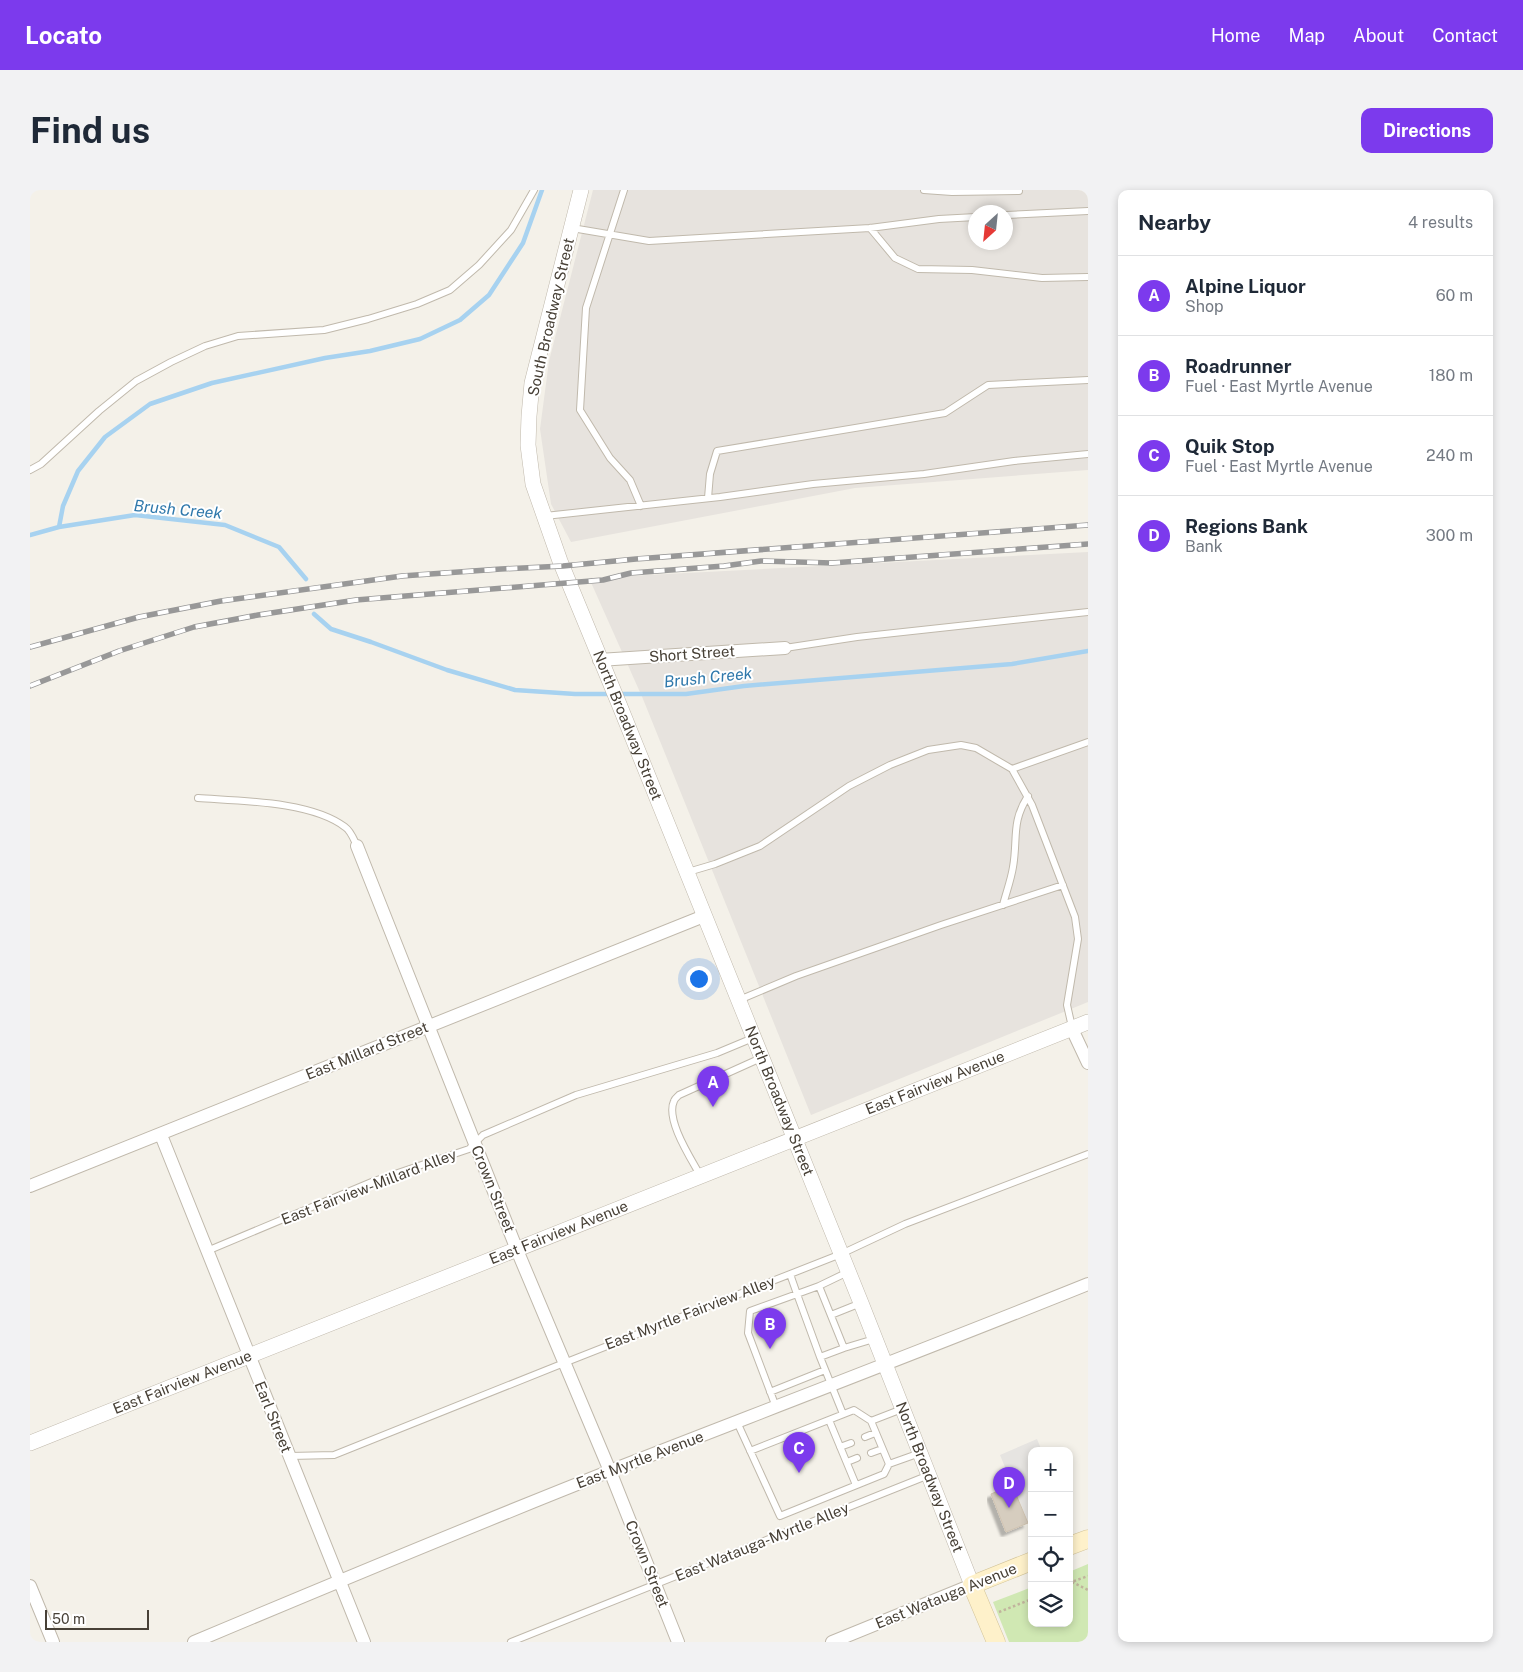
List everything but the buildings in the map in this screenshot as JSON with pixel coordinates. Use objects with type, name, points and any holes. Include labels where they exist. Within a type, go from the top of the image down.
[{"type":"main road","points":[[1073,1545],[1088,1539]]},
{"type":"main road","name":"East Watauga Avenue","points":[[972,1585],[1028,1563]]},
{"type":"main road","name":"North Broadway Street","points":[[972,1585],[996,1642]]},
{"type":"street","name":"South Broadway Street","points":[[560,561],[533,484],[528,445],[530,408],[532,383],[538,356],[581,190]]},
{"type":"street","name":"North Broadway Street","points":[[560,561],[861,1303],[972,1585]]},
{"type":"street","name":"Short Street","points":[[599,660],[785,648]]},
{"type":"street","name":"Crown Street","points":[[357,846],[517,1250],[610,1471],[678,1642]]},
{"type":"street","name":"East Millard Street","points":[[30,1186],[162,1135],[704,916]]},
{"type":"street","name":"East Fairview Avenue","points":[[30,1443],[1088,1022]]},
{"type":"street","points":[[1072,1029],[1088,1063]]},
{"type":"street","name":"Earl Street","points":[[162,1135],[248,1356],[364,1642]]},
{"type":"street","name":"East Myrtle Avenue","points":[[194,1642],[610,1471],[832,1386],[1088,1284]]},
{"type":"street","name":"East Watauga Avenue","points":[[832,1642],[972,1585]]},
{"type":"street","points":[[30,1586],[53,1642]]},
{"type":"lane","points":[[30,470],[41,464],[99,411],[136,381],[205,346],[238,336],[324,330],[409,306],[450,290],[479,265],[512,230],[534,190]]},
{"type":"lane","points":[[624,190],[586,308],[580,410],[610,458],[630,480],[641,506]]},
{"type":"lane","points":[[924,190],[952,192],[1019,191]]},
{"type":"lane","points":[[1013,215],[1088,211]]},
{"type":"lane","points":[[572,228],[649,241],[870,228],[938,219],[968,217]]},
{"type":"lane","points":[[870,228],[895,258],[918,269],[972,270],[1042,278],[1088,277]]},
{"type":"lane","points":[[708,498],[710,474],[717,451],[945,413],[988,385],[1088,380]]},
{"type":"lane","points":[[544,516],[1088,454]]},
{"type":"lane","points":[[785,648],[857,637],[1088,612]]},
{"type":"lane","points":[[1012,769],[1088,742]]},
{"type":"lane","points":[[686,873],[760,846],[850,786],[890,765],[928,750],[961,745],[976,748],[1012,769],[1028,796],[1075,917],[1078,939],[1067,1005],[1072,1029]]},
{"type":"lane","points":[[1003,905],[1013,867],[1016,824],[1020,809],[1028,796]]},
{"type":"lane","points":[[198,798],[292,807],[319,814],[346,827],[357,846]]},
{"type":"lane","points":[[738,1001],[796,976],[1063,885]]},
{"type":"lane","name":"East Fairview-Millard Alley","points":[[207,1251],[374,1181],[469,1149],[484,1135],[576,1095],[717,1053],[753,1038]]},
{"type":"lane","points":[[701,1177],[673,1121],[674,1101],[679,1095],[761,1058]]},
{"type":"lane","name":"East Myrtle Fairview Alley","points":[[289,1456],[334,1455],[841,1254],[905,1224],[1088,1154]]},
{"type":"lane","points":[[776,1407],[748,1333],[750,1311],[819,1286],[848,1272]]},
{"type":"lane","points":[[790,1274],[843,1414]]},
{"type":"lane","points":[[819,1286],[844,1348]]},
{"type":"lane","points":[[831,1316],[861,1303]]},
{"type":"lane","points":[[820,1357],[875,1339]]},
{"type":"lane","points":[[770,1392],[825,1370]]},
{"type":"lane","points":[[871,1421],[902,1409]]},
{"type":"lane","points":[[750,1451],[854,1410],[871,1421],[889,1464]]},
{"type":"lane","points":[[829,1420],[856,1485]]},
{"type":"lane","points":[[738,1422],[780,1516],[884,1474],[889,1464],[920,1454]]},
{"type":"lane","points":[[865,1437],[875,1433]]},
{"type":"lane","points":[[840,1447],[851,1443]]},
{"type":"lane","points":[[871,1453],[882,1449]]},
{"type":"lane","points":[[847,1462],[857,1458]]},
{"type":"lane","name":"East Watauga-Myrtle Alley","points":[[511,1642],[929,1475]]},
{"type":"path","points":[[1073,1582],[1088,1576]]},
{"type":"path","points":[[1073,1584],[1088,1590]]},
{"type":"path","points":[[986,1617],[1028,1600]]},
{"type":"shaded area","points":[[593,190],[1088,190],[1088,470],[855,488],[571,542],[551,504],[540,429],[549,361]]},
{"type":"shaded area","points":[[1088,552],[1088,1002],[811,1115],[643,699],[589,578]]},
{"type":"shaded area","points":[[1037,1439],[1040,1447],[1028,1447],[1028,1522],[1000,1455]]},
{"type":"green space","points":[[1088,1564],[1088,1642],[1009,1642],[993,1602],[1028,1589],[1028,1627],[1073,1627],[1073,1570]]},
{"type":"waterway","points":[[59,527],[63,506],[78,471],[105,437],[150,404],[212,383],[420,339],[460,320],[489,295],[523,243],[542,190]]},
{"type":"waterway","name":"Brush Creek","points":[[30,535],[59,527],[135,515],[225,525],[279,547],[306,579]]},
{"type":"waterway","name":"Brush Creek","points":[[314,614],[331,629],[447,670],[515,690],[575,694],[612,694]]},
{"type":"waterway","name":"Brush Creek","points":[[619,694],[686,694],[744,686],[1012,664],[1088,651]]},
{"type":"railway","points":[[30,647],[139,617],[221,601],[402,576],[563,566],[1088,525]]},
{"type":"railway","points":[[30,686],[119,651],[194,627],[356,600],[603,580],[631,573],[724,566],[761,561],[832,563],[1088,544]]},
{"type":"place","name":"Alpine Liquor","points":[[713,1107]]},
{"type":"place","name":"Roadrunner","points":[[770,1349]]},
{"type":"place","name":"Quik Stop","points":[[799,1473]]},
{"type":"place","name":"Regions Bank","points":[[1009,1508]]}]
